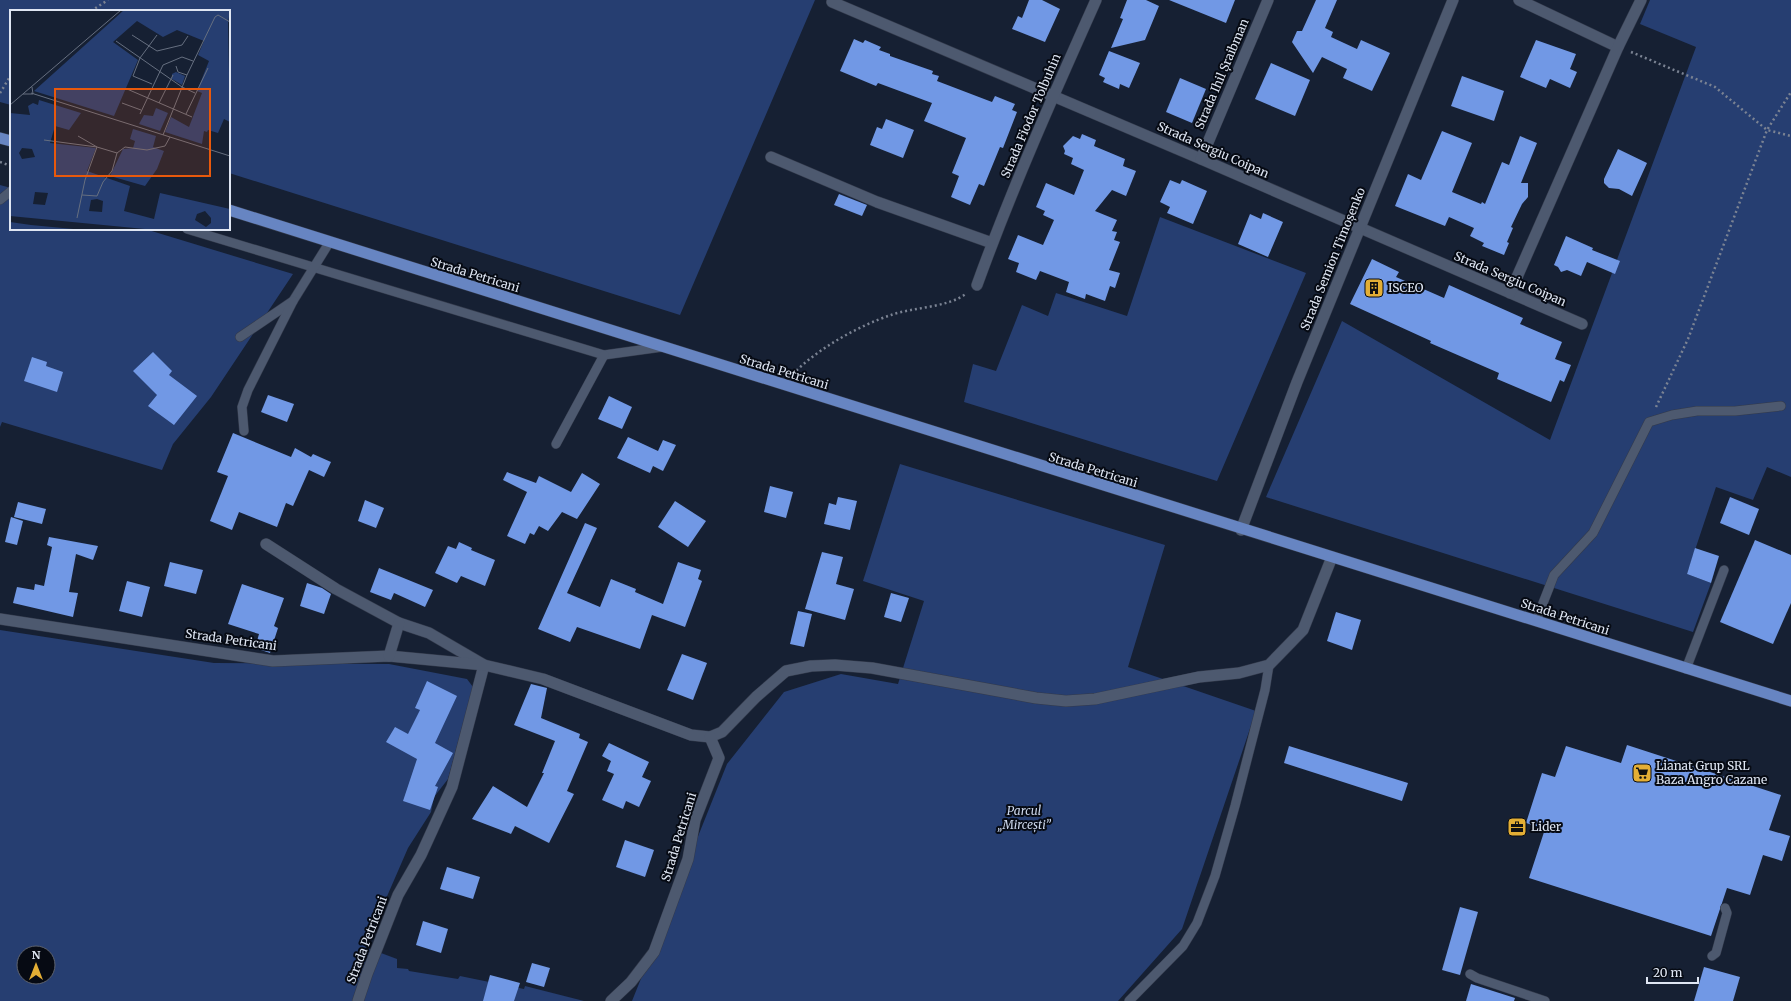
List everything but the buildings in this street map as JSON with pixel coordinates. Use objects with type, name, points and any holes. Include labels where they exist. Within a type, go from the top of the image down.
[{"type":"main road","points":[[0,138],[10,141]]},
{"type":"main road","name":"Strada Petricani","points":[[230,210],[329,243],[1240,530],[1332,557],[1791,702]]},
{"type":"street","name":"Strada Fiodor Tolbuhin","points":[[977,285],[992,244],[1054,95],[1096,0]]},
{"type":"street","name":"Strada Ihil Șraibman","points":[[1201,158],[1268,0]]},
{"type":"street","name":"Strada Semion Timoșenko","points":[[1240,530],[1297,382],[1453,0]]},
{"type":"street","points":[[1519,0],[1618,47]]},
{"type":"street","points":[[1510,293],[1618,47],[1641,0]]},
{"type":"street","name":"Strada Sergiu Coipan","points":[[832,2],[1201,158],[1360,229],[1582,324]]},
{"type":"street","points":[[771,157],[877,202],[992,244]]},
{"type":"street","name":"Strada Petricani","points":[[266,544],[336,588],[399,622],[429,633],[484,665]]},
{"type":"street","points":[[710,737],[722,732],[756,697],[786,672],[811,666],[835,665],[872,668],[1036,698],[1066,702],[1095,699],[1199,677],[1239,673],[1269,665],[1303,630],[1332,557]]},
{"type":"street","name":"Strada Petricani","points":[[0,619],[273,661],[389,656],[484,665],[543,678],[691,735],[710,737],[719,758],[695,820],[688,859],[654,952],[631,982],[611,1001]]},
{"type":"street","points":[[389,656],[399,622]]},
{"type":"street","name":"Strada Petricani","points":[[358,1001],[366,974],[398,894],[421,856],[452,787],[484,665]]},
{"type":"lane","points":[[0,200],[10,193]]},
{"type":"lane","points":[[191,230],[315,266],[604,355],[662,347]]},
{"type":"lane","points":[[244,431],[242,407],[248,390],[293,301],[329,243]]},
{"type":"lane","points":[[240,337],[293,301]]},
{"type":"lane","points":[[556,444],[604,355]]},
{"type":"lane","points":[[1536,621],[1554,575],[1593,533],[1649,422],[1672,415],[1698,411],[1735,411],[1781,406]]},
{"type":"lane","points":[[1686,669],[1724,570]]},
{"type":"lane","points":[[1129,1001],[1183,946],[1197,923],[1215,876],[1235,806],[1266,690],[1269,665]]},
{"type":"lane","points":[[1712,956],[1716,953],[1727,913],[1725,908]]},
{"type":"lane","points":[[1470,974],[1476,978],[1545,1001]]},
{"type":"path","points":[[93,10],[108,0]]},
{"type":"path","points":[[1618,47],[1715,87],[1767,130],[1791,136]]},
{"type":"path","points":[[0,93],[10,77]]},
{"type":"path","points":[[1649,422],[1688,339],[1767,130],[1791,92]]},
{"type":"path","points":[[0,162],[10,166]]},
{"type":"path","points":[[782,385],[807,361],[850,334],[891,314],[962,297],[977,285]]},
{"type":"green space","points":[[0,0],[815,0],[680,315],[230,173],[230,10],[10,10],[10,105],[0,102]]},
{"type":"green space","points":[[1650,0],[1791,0],[1791,477],[1767,467],[1753,500],[1716,487],[1687,574],[1711,583],[1693,632],[1266,497],[1342,321],[1550,440],[1696,47],[1640,24]]},
{"type":"green space","points":[[0,185],[10,188],[10,230],[148,230],[293,274],[211,397],[173,444],[162,470],[2,422],[0,427]]},
{"type":"green space","points":[[1160,217],[1306,273],[1217,481],[964,402],[973,364],[996,371],[1022,305],[1048,316],[1056,293],[1127,316]]},
{"type":"green space","name":"Parcul „Mircești”","points":[[900,464],[1165,545],[1128,667],[1256,711],[1182,929],[1118,1001],[632,1001],[727,764],[784,692],[841,674],[898,684],[924,601],[863,581]]},
{"type":"green space","points":[[0,630],[214,663],[389,664],[467,679],[473,687],[448,779],[434,797],[431,812],[408,848],[365,947],[397,959],[397,968],[408,969],[409,971],[458,979],[460,976],[524,989],[525,986],[584,1001],[0,1001]]},
{"type":"place","name":"ISCEO","points":[[1374,288]]},
{"type":"place","name":"Lianat Grup SRL Baza Angro Cazane","points":[[1642,773]]},
{"type":"place","name":"Lider","points":[[1517,827]]}]
